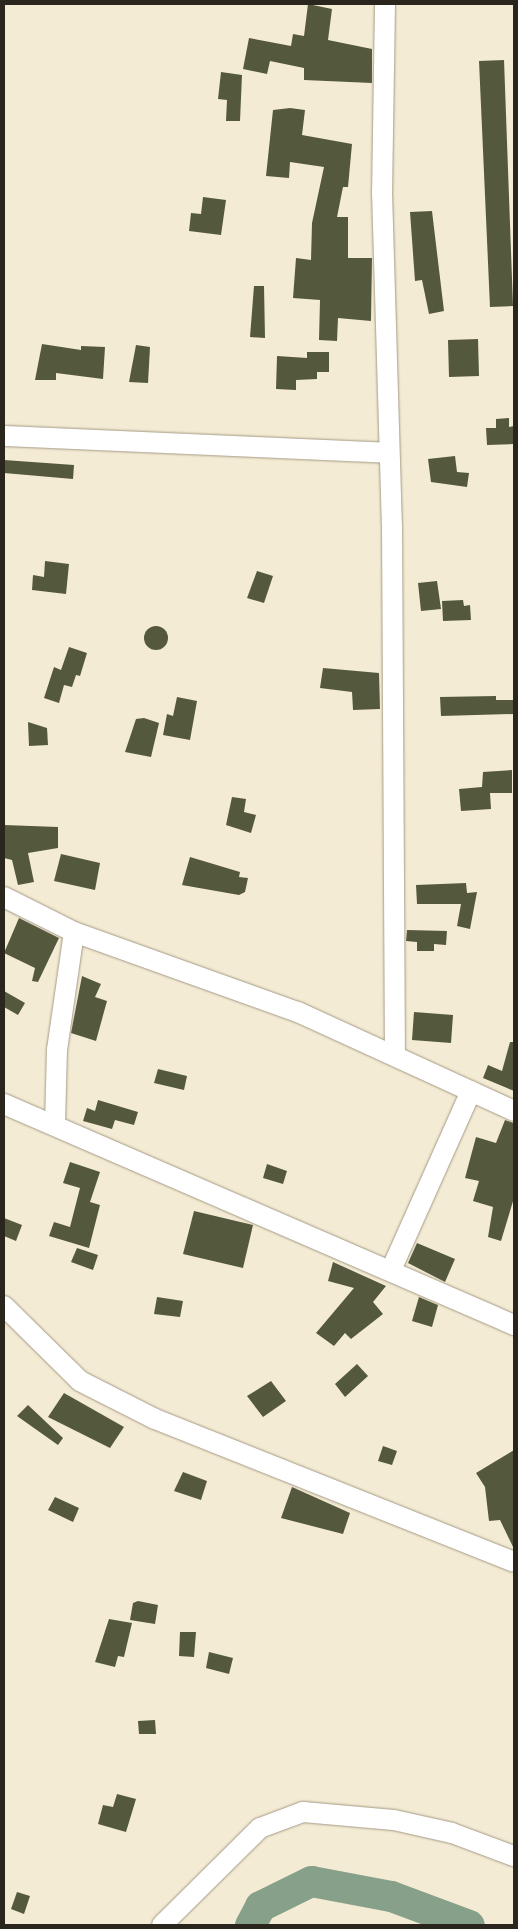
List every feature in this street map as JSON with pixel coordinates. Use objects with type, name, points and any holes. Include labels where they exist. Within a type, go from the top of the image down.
[{"type":"street","points":[[386,4],[382,192],[389,453],[395,1056]]},
{"type":"street","points":[[4,436],[389,453]]},
{"type":"street","points":[[4,897],[74,932],[298,1012],[514,1111]]},
{"type":"street","points":[[55,1125],[57,1050],[74,932]]},
{"type":"street","points":[[391,1270],[471,1091]]},
{"type":"street","points":[[4,1104],[391,1270],[514,1325]]},
{"type":"street","points":[[4,1306],[80,1381],[146,1415],[514,1562]]},
{"type":"street","points":[[162,1925],[260,1828],[303,1812],[394,1820],[452,1833],[514,1856]]},
{"type":"building","points":[[308,4],[332,9],[328,40],[372,49],[372,83],[304,80],[304,68],[270,61],[267,74],[243,69],[249,38],[291,46],[293,34],[304,36]]},
{"type":"building","points":[[504,60],[513,306],[490,307],[479,61]]},
{"type":"building","points":[[221,72],[242,75],[240,121],[226,121],[227,100],[218,99]]},
{"type":"building","points":[[290,108],[305,110],[302,135],[352,144],[348,187],[343,187],[337,217],[348,217],[348,258],[372,258],[371,321],[338,318],[337,341],[319,340],[320,300],[293,298],[296,258],[311,260],[312,223],[324,167],[290,162],[289,178],[266,176],[273,110]]},
{"type":"building","points":[[203,197],[226,200],[221,235],[189,231],[191,213],[201,214]]},
{"type":"building","points":[[432,211],[444,311],[429,314],[422,280],[415,281],[410,212]]},
{"type":"building","points":[[254,286],[264,286],[265,338],[250,337]]},
{"type":"building","points":[[478,339],[479,376],[449,377],[448,340]]},
{"type":"building","points":[[42,344],[81,350],[81,346],[105,347],[103,379],[56,373],[56,380],[35,380]]},
{"type":"building","points":[[136,345],[150,347],[148,383],[129,382]]},
{"type":"building","points":[[307,352],[329,352],[329,372],[317,372],[317,379],[296,380],[296,390],[276,389],[277,356],[307,358]]},
{"type":"building","points":[[509,418],[509,427],[514,426],[514,444],[487,445],[486,428],[496,428],[496,419]]},
{"type":"building","points":[[455,456],[457,472],[469,473],[467,487],[431,482],[428,459]]},
{"type":"building","points":[[4,460],[74,465],[73,479],[4,473]]},
{"type":"building","points":[[45,561],[69,564],[66,594],[32,590],[33,575],[44,577]]},
{"type":"building","points":[[257,571],[273,576],[264,603],[247,598]]},
{"type":"building","points":[[437,581],[441,609],[421,611],[418,583]]},
{"type":"building","points":[[463,600],[464,606],[470,605],[471,620],[443,621],[442,601]]},
{"type":"building","points":[[151,626],[161,626],[168,633],[168,643],[161,650],[151,650],[144,643],[144,633]]},
{"type":"building","points":[[69,647],[87,653],[80,676],[76,675],[72,687],[64,685],[59,703],[44,698],[54,667],[61,670]]},
{"type":"building","points":[[323,668],[379,673],[380,709],[353,710],[352,692],[320,688]]},
{"type":"building","points":[[496,696],[496,700],[514,700],[514,714],[441,716],[440,697]]},
{"type":"building","points":[[177,697],[197,701],[190,740],[163,735],[167,714],[173,716]]},
{"type":"building","points":[[144,718],[159,723],[151,757],[125,752],[136,719]]},
{"type":"building","points":[[28,722],[47,728],[48,745],[29,746]]},
{"type":"building","points":[[512,770],[512,793],[490,793],[491,809],[461,811],[459,789],[482,787],[483,772]]},
{"type":"building","points":[[232,797],[246,799],[244,812],[256,815],[251,833],[226,825]]},
{"type":"building","points":[[4,825],[58,827],[58,848],[28,853],[34,882],[18,885],[12,860],[4,858]]},
{"type":"building","points":[[61,854],[100,863],[95,890],[54,881]]},
{"type":"building","points":[[190,857],[240,872],[239,877],[248,878],[245,892],[239,895],[182,885]]},
{"type":"building","points":[[466,883],[467,893],[477,892],[470,929],[457,926],[461,904],[417,904],[416,885]]},
{"type":"building","points":[[19,918],[59,938],[38,982],[32,981],[35,968],[4,953]]},
{"type":"building","points":[[407,930],[447,931],[446,945],[434,944],[434,951],[417,951],[417,942],[406,941]]},
{"type":"building","points":[[82,976],[101,984],[95,997],[107,1001],[96,1041],[71,1033]]},
{"type":"building","points":[[4,991],[25,1003],[18,1015],[4,1007]]},
{"type":"building","points":[[414,1012],[453,1015],[451,1043],[412,1040]]},
{"type":"building","points":[[510,1042],[514,1042],[514,1091],[483,1078],[488,1065],[502,1071]]},
{"type":"building","points":[[158,1069],[187,1076],[184,1090],[154,1083]]},
{"type":"building","points":[[98,1100],[138,1112],[134,1125],[115,1120],[112,1129],[83,1121],[87,1108],[95,1111]]},
{"type":"building","points":[[505,1120],[514,1123],[514,1198],[501,1241],[488,1237],[493,1207],[473,1201],[479,1181],[465,1178],[476,1137],[496,1143]]},
{"type":"building","points":[[70,1162],[100,1172],[90,1202],[100,1205],[89,1248],[49,1236],[54,1222],[70,1227],[80,1188],[63,1183]]},
{"type":"building","points":[[267,1164],[287,1171],[283,1184],[263,1178]]},
{"type":"building","points":[[194,1211],[253,1225],[243,1268],[183,1254]]},
{"type":"building","points":[[4,1218],[22,1225],[16,1241],[4,1236]]},
{"type":"building","points":[[417,1243],[455,1259],[445,1282],[408,1263]]},
{"type":"building","points":[[77,1248],[98,1255],[93,1270],[71,1262]]},
{"type":"building","points":[[333,1262],[386,1286],[373,1302],[383,1314],[351,1339],[345,1333],[334,1346],[316,1333],[354,1288],[328,1281]]},
{"type":"building","points":[[157,1297],[183,1301],[180,1317],[154,1314]]},
{"type":"building","points":[[419,1297],[438,1305],[432,1327],[412,1321]]},
{"type":"building","points":[[357,1364],[368,1376],[345,1397],[335,1384]]},
{"type":"building","points":[[271,1381],[286,1401],[263,1417],[247,1396]]},
{"type":"building","points":[[64,1393],[124,1427],[110,1448],[48,1417]]},
{"type":"building","points":[[28,1405],[63,1438],[58,1445],[17,1416]]},
{"type":"building","points":[[383,1446],[397,1451],[392,1465],[378,1461]]},
{"type":"building","points":[[514,1450],[514,1549],[500,1520],[489,1521],[485,1487],[476,1473]]},
{"type":"building","points":[[183,1472],[207,1481],[201,1500],[174,1491]]},
{"type":"building","points":[[292,1487],[350,1513],[343,1534],[281,1518]]},
{"type":"building","points":[[55,1497],[79,1508],[73,1522],[48,1510]]},
{"type":"building","points":[[138,1601],[158,1605],[155,1624],[130,1620],[133,1603]]},
{"type":"building","points":[[109,1619],[132,1623],[124,1657],[118,1656],[115,1667],[95,1662]]},
{"type":"building","points":[[180,1632],[196,1632],[194,1657],[179,1656]]},
{"type":"building","points":[[209,1652],[233,1658],[229,1674],[206,1668]]},
{"type":"building","points":[[155,1720],[156,1734],[139,1734],[138,1721]]},
{"type":"building","points":[[117,1794],[136,1799],[126,1832],[98,1824],[103,1805],[113,1807]]},
{"type":"building","points":[[17,1892],[30,1896],[24,1914],[11,1909]]},
{"type":"waterway","points":[[250,1925],[260,1906],[311,1881],[391,1896],[469,1925]]}]
